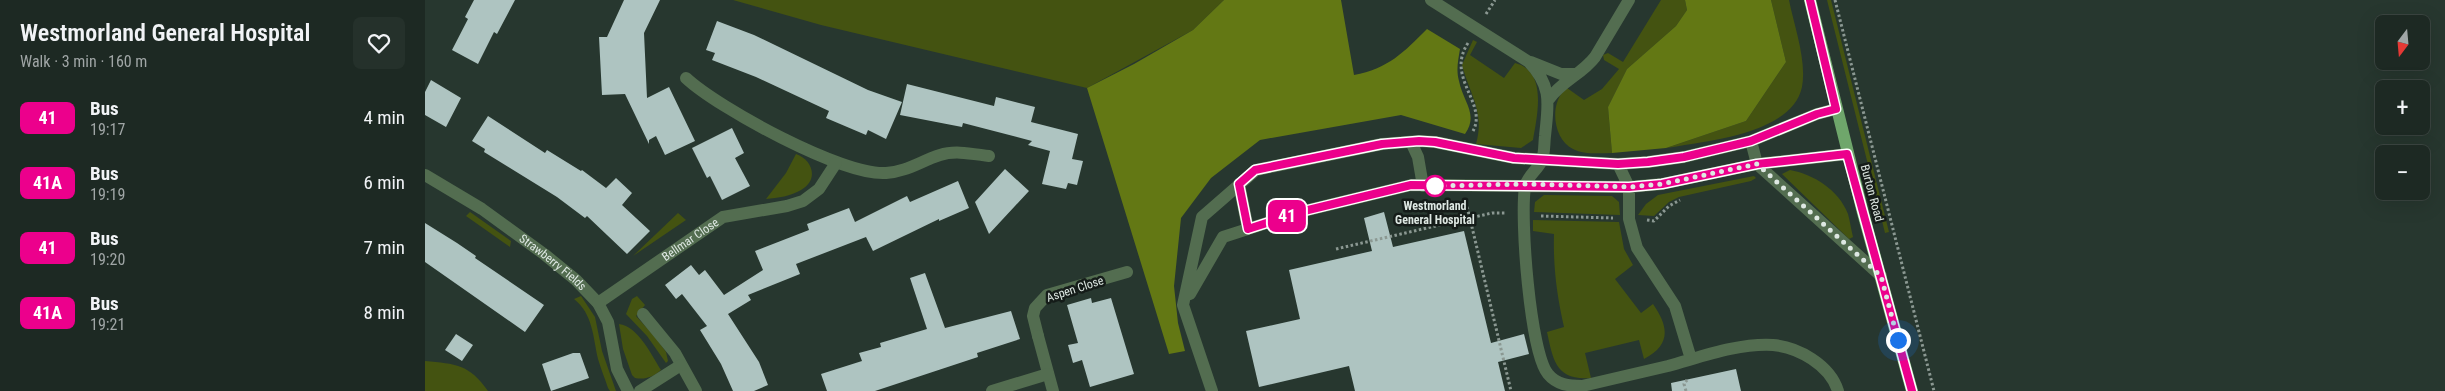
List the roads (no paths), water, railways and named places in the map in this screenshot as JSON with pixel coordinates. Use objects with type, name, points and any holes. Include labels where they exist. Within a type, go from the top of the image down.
[{"type":"main road","name":"Burton Road","points":[[1810,0],[1847,154],[1912,391]]},
{"type":"street","points":[[1431,0],[1529,62],[1561,74],[1576,74]]},
{"type":"street","points":[[1549,99],[1564,82],[1595,58],[1629,0]]},
{"type":"street","points":[[1529,62],[1537,70],[1549,99],[1542,160],[1525,184],[1524,215],[1527,286],[1542,360],[1547,373],[1556,381],[1568,386],[1582,386],[1691,359],[1744,348],[1772,345],[1795,349],[1813,359],[1835,383],[1838,391]]},
{"type":"street","points":[[686,78],[715,102],[835,162],[869,173],[884,173],[907,169],[949,153],[989,156]]},
{"type":"street","points":[[1212,391],[1183,305],[1202,217],[1255,170],[1382,144],[1411,142],[1435,142],[1486,154],[1542,160],[1618,164],[1684,157],[1751,141],[1817,114],[1836,109]]},
{"type":"street","points":[[1751,141],[1757,164],[1881,276]]},
{"type":"street","points":[[1411,142],[1418,157],[1423,186]]},
{"type":"street","points":[[1183,305],[1223,237],[1304,211],[1411,185],[1525,184],[1629,187],[1662,184],[1757,164],[1847,154]]},
{"type":"street","name":"Bellmar Close","points":[[597,302],[723,217],[787,206],[803,201],[819,189],[835,162]]},
{"type":"street","points":[[1618,164],[1629,187],[1629,219],[1637,248],[1675,306],[1691,359]]},
{"type":"street","name":"Strawberry Fields","points":[[425,174],[482,210],[577,280],[597,302],[608,322],[617,369],[628,391]]},
{"type":"street","points":[[1239,184],[1248,229]]},
{"type":"street","name":"Aspen Close","points":[[1053,391],[1033,316],[1035,308],[1047,295],[1127,272]]},
{"type":"street","points":[[643,314],[661,334],[696,391]]},
{"type":"street","points":[[640,391],[681,365]]},
{"type":"street","points":[[992,391],[1048,374]]},
{"type":"place","name":"Westmorland General Hospital","points":[[1435,186]]}]
